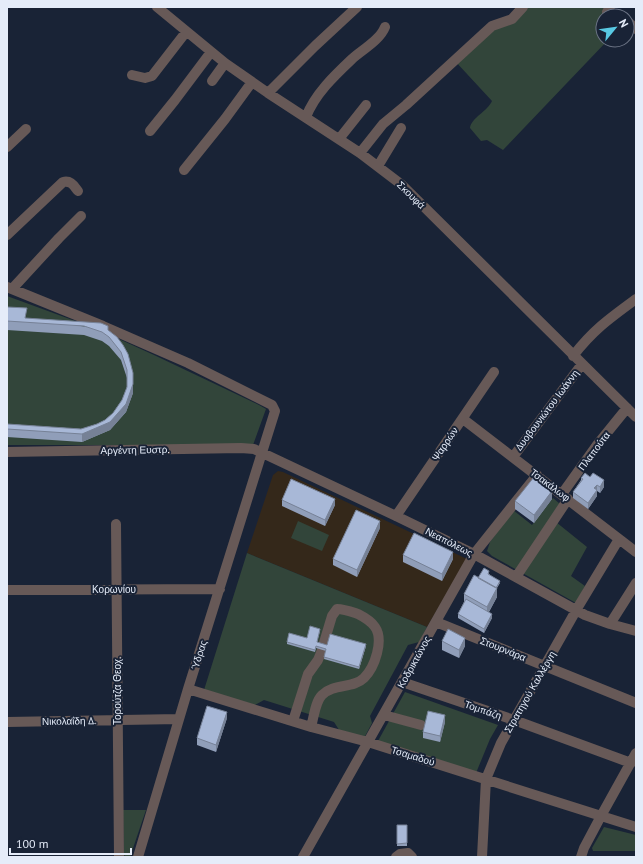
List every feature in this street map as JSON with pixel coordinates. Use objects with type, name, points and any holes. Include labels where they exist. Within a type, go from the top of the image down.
[{"type":"street","name":"Σκουφά","points":[[157,7],[225,64],[360,153],[402,185],[636,417]]},
{"type":"street","points":[[268,93],[357,7]]},
{"type":"street","points":[[360,153],[383,124],[406,105],[492,26],[512,19],[523,7]]},
{"type":"street","points":[[306,117],[313,100],[352,59],[380,35],[385,27]]},
{"type":"street","points":[[132,75],[145,78],[152,76],[186,32]]},
{"type":"street","points":[[150,131],[210,52]]},
{"type":"street","points":[[212,81],[225,64]]},
{"type":"street","points":[[184,170],[229,114],[252,82]]},
{"type":"street","points":[[339,139],[366,105]]},
{"type":"street","points":[[378,166],[401,128]]},
{"type":"street","points":[[7,147],[26,129]]},
{"type":"street","points":[[7,235],[63,182],[68,181],[72,183],[78,191]]},
{"type":"street","points":[[10,288],[81,216]]},
{"type":"street","name":"Ύδρας","points":[[10,288],[188,363],[272,406],[275,411],[188,689],[138,857]]},
{"type":"street","name":"Δυοβουνιώτου Ιωάννη","points":[[574,356],[586,340],[602,324],[636,299]]},
{"type":"street","name":"Δυοβουνιώτου Ιωάννη","points":[[513,456],[582,364]]},
{"type":"street","name":"Ψαρρών","points":[[396,516],[494,372]]},
{"type":"street","name":"Πλαπούτα","points":[[516,577],[597,445],[627,408]]},
{"type":"street","name":"Τσακάλωφ","points":[[463,419],[636,552]]},
{"type":"street","name":"Αργέντη Ευστρ.","points":[[7,452],[240,448],[254,449],[262,453]]},
{"type":"street","name":"Νεαπόλεως","points":[[262,453],[474,554],[576,610],[610,624],[636,630]]},
{"type":"street","name":"Κοδρικτώνος","points":[[303,857],[474,554],[537,475]]},
{"type":"street","name":"Τορούτζα Θεοχ.","points":[[116,524],[118,857]]},
{"type":"street","name":"Στρατηγού Καλλέργη","points":[[482,857],[486,779],[498,749],[576,610],[619,539]]},
{"type":"street","points":[[610,624],[636,583]]},
{"type":"street","name":"Κορωνίου","points":[[7,590],[220,588]]},
{"type":"street","points":[[293,721],[308,674],[318,660],[323,648],[332,616],[337,609],[362,616],[372,622],[378,631],[378,650],[376,659],[367,675],[359,682],[342,686],[323,694],[318,702],[311,727]]},
{"type":"street","name":"Στουρνάρα","points":[[436,622],[636,703]]},
{"type":"street","name":"Τομπάζη","points":[[402,682],[514,720],[634,758]]},
{"type":"street","name":"Τσαμαδού","points":[[188,689],[311,727],[368,742],[636,827]]},
{"type":"street","points":[[384,715],[421,725]]},
{"type":"street","name":"Νικολαΐδη Δ.","points":[[7,722],[179,719]]},
{"type":"street","points":[[581,857],[584,848],[601,816],[634,758]]},
{"type":"street","points":[[396,857],[400,854],[408,853],[412,857]]},
{"type":"shaded area","points":[[278,471],[283,472],[467,559],[427,627],[247,553],[273,475]]},
{"type":"green space","points":[[527,7],[608,7],[595,8],[595,48],[600,48],[503,150],[487,140],[481,141],[470,128],[473,121],[490,105],[492,101],[455,61],[486,34]]},
{"type":"green space","points":[[7,296],[97,329],[266,409],[253,445],[7,445]]},
{"type":"green space","points":[[553,498],[560,504],[551,518],[587,547],[571,576],[585,586],[576,603],[492,556],[487,551],[490,542],[513,510],[532,525]]},
{"type":"green space","points":[[298,521],[329,535],[322,551],[291,538]]},
{"type":"green space","points":[[247,553],[427,627],[419,642],[408,645],[370,716],[372,723],[363,740],[341,733],[334,722],[264,700],[255,705],[204,690]]},
{"type":"green space","points":[[405,692],[498,725],[490,739],[476,773],[378,741]]},
{"type":"green space","points":[[123,810],[146,810],[130,857],[125,857],[124,854]]},
{"type":"green space","points":[[604,827],[636,835],[636,851],[593,851],[592,848]]},
{"type":"building","points":[[7,307],[27,308],[25,318],[101,323],[108,326],[108,330],[117,337],[128,354],[133,373],[133,384],[126,404],[110,422],[82,434],[7,429],[7,424],[81,429],[97,424],[105,420],[113,413],[122,400],[127,387],[127,370],[121,352],[109,337],[102,332],[84,326],[7,321]]},
{"type":"building","points":[[585,473],[590,477],[593,473],[604,480],[600,487],[597,485],[594,488],[597,490],[588,503],[573,492],[583,479],[581,478]]},
{"type":"building","points":[[534,477],[552,491],[534,515],[515,501]]},
{"type":"building","points":[[291,479],[335,499],[325,520],[282,500]]},
{"type":"building","points":[[356,510],[380,521],[357,570],[333,559]]},
{"type":"building","points":[[414,533],[453,552],[442,574],[403,555]]},
{"type":"building","points":[[484,568],[489,571],[488,574],[500,581],[496,588],[478,578]]},
{"type":"building","points":[[474,575],[497,588],[487,607],[464,594]]},
{"type":"building","points":[[466,599],[492,614],[484,629],[458,614]]},
{"type":"building","points":[[310,626],[320,629],[317,642],[327,645],[330,634],[366,644],[359,667],[324,657],[326,649],[316,646],[315,650],[287,642],[289,633],[307,638]]},
{"type":"building","points":[[448,629],[465,638],[459,650],[442,641]]},
{"type":"building","points":[[207,706],[227,712],[216,745],[197,738]]},
{"type":"building","points":[[428,711],[445,715],[440,736],[423,732]]},
{"type":"building","points":[[397,825],[407,825],[407,843],[397,844]]}]
